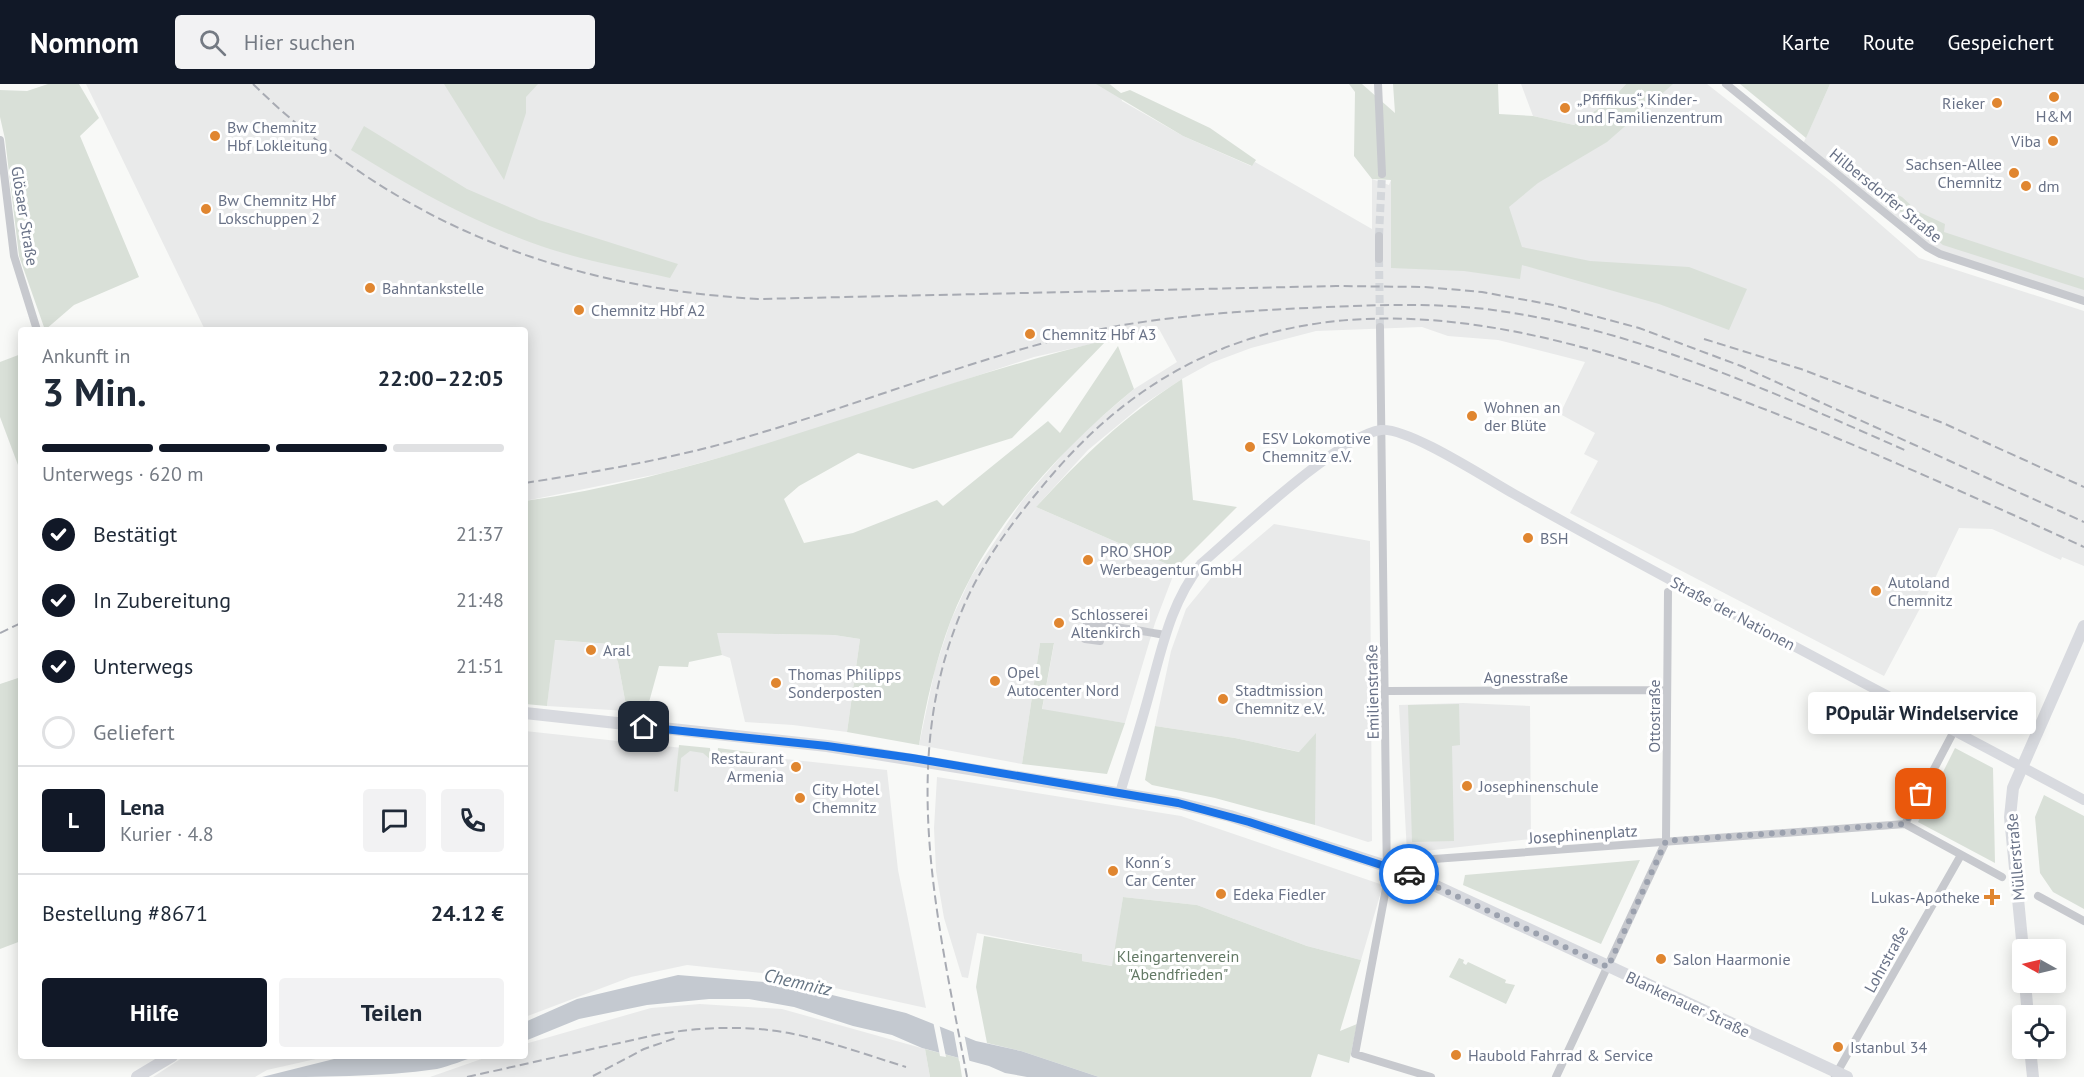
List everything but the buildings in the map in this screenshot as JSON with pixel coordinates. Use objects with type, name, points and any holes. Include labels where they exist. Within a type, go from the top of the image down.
[{"type":"main road","points":[[1120,793],[1150,692],[1164,635],[1178,599],[1201,564],[1341,447],[1360,436],[1381,430]]},
{"type":"main road","name":"Straße der Nationen","points":[[1381,430],[1401,433],[1433,449],[2084,800]]},
{"type":"main road","name":"Müllerstraße","points":[[2022,939],[2010,817],[2013,788],[2084,626]]},
{"type":"main road","name":"Blankenauer Straße","points":[[528,713],[827,746],[1196,807],[1387,865],[1839,1076]]},
{"type":"main road","points":[[137,1077],[167,1059]]},
{"type":"main road","points":[[2031,1059],[2032,1077]]},
{"type":"street","points":[[1378,84],[1382,174]]},
{"type":"street","name":"Hilbersdorfer Straße","points":[[1725,84],[1926,247],[1940,254],[2084,301]]},
{"type":"street","name":"Glösaer Straße","points":[[0,140],[14,256],[36,327]]},
{"type":"street","points":[[1379,236],[1379,259]]},
{"type":"street","name":"Emilienstraße","points":[[1380,327],[1387,865],[1384,898],[1355,1054],[1431,1077]]},
{"type":"street","name":"Ottostraße","points":[[1666,841],[1668,592]]},
{"type":"street","points":[[1102,625],[1164,635]]},
{"type":"street","name":"Agnesstraße","points":[[1385,691],[1667,690]]},
{"type":"street","points":[[1954,731],[1905,824],[2002,877]]},
{"type":"street","name":"Josephinenplatz","points":[[1434,859],[1905,824]]},
{"type":"street","points":[[1556,1077],[1666,841]]},
{"type":"street","name":"Lohrstraße","points":[[1839,1076],[1960,855]]},
{"type":"street","points":[[2037,896],[2084,921]]},
{"type":"shaded area","points":[[86,84],[1110,84],[1120,93],[1122,101],[1183,136],[1251,166],[1255,162],[1372,229],[1372,179],[1389,185],[1391,180],[1479,185],[1640,84],[1707,84],[1833,183],[1919,258],[2084,311],[2084,566],[2062,557],[2061,560],[1992,529],[1959,528],[1884,676],[1570,513],[1598,461],[1584,454],[1595,433],[1560,414],[1585,362],[1498,340],[1448,336],[1422,327],[1316,331],[1251,348],[1211,363],[1182,379],[1141,406],[1088,450],[1036,507],[1176,568],[1155,623],[1125,723],[1042,710],[1054,644],[1040,643],[1022,764],[919,745],[935,669],[951,620],[971,577],[1022,501],[1077,438],[1134,389],[1177,362],[1159,329],[1034,357],[773,443],[663,473],[528,500],[528,327],[204,327]]},
{"type":"shaded area","name":"„Pfiffikus“, Kinder- und Familienzentrum","points":[[1521,84],[1626,84],[1611,100],[1574,125],[1533,116]]},
{"type":"shaded area","points":[[1830,84],[2084,84],[2084,300],[1940,253],[1803,144]]},
{"type":"shaded area","points":[[1274,524],[1370,541],[1372,841],[1368,842],[1315,825],[1315,735],[1300,752],[1235,738],[1155,726],[1171,651],[1186,609],[1213,576]]},
{"type":"shaded area","points":[[716,633],[834,635],[860,639],[847,732],[745,722],[730,658],[722,655]]},
{"type":"shaded area","points":[[554,640],[610,644],[618,662],[627,711],[547,706]]},
{"type":"shaded area","name":"Josephinenschule","points":[[1463,703],[1530,706],[1531,839],[1407,853],[1399,705]]},
{"type":"shaded area","points":[[528,731],[887,770],[898,870],[926,1008],[771,974],[687,965],[631,977],[528,1016]]},
{"type":"shaded area","points":[[937,777],[1181,816],[1383,885],[1361,960],[1307,946],[1197,905],[1123,897],[1113,966],[1082,961],[1082,954],[977,933],[968,978],[962,977],[944,918],[936,871],[934,828]]},
{"type":"shaded area","points":[[678,975],[787,984],[906,1013],[976,1041],[1021,1051],[1099,1077],[1027,1077],[1005,1073],[989,1066],[922,1048],[892,1035],[853,1026],[794,1007],[749,999],[709,999],[647,1005],[579,1019],[528,1040],[528,1021],[577,999]]},
{"type":"shaded area","points":[[700,1004],[782,1009],[925,1049],[930,1077],[430,1077],[481,1059],[528,1059],[528,1043],[651,1008]]},
{"type":"shaded area","points":[[180,1059],[316,1059],[267,1070],[255,1077],[153,1077]]},
{"type":"shaded area","points":[[334,1059],[468,1059],[437,1069],[394,1074],[262,1077]]},
{"type":"green space","points":[[48,84],[79,84],[99,118],[80,136],[139,277],[74,305],[48,327],[44,327],[19,256],[5,139],[0,117],[0,90],[27,91]]},
{"type":"green space","points":[[444,84],[538,84],[526,97],[526,113],[504,180]]},
{"type":"green space","points":[[1096,84],[1109,84],[1121,93],[1130,90],[1210,128],[1256,160],[1252,166],[1183,136]]},
{"type":"green space","points":[[1349,84],[1362,84],[1395,113],[1393,84],[1498,84],[1499,114],[1533,116],[1574,125],[1611,100],[1626,84],[1673,84],[1607,142],[1538,183],[1509,207],[1522,247],[1590,261],[1689,267],[1747,289],[1729,330],[1659,304],[1522,265],[1520,279],[1464,271],[1391,268],[1391,180],[1372,179],[1354,156],[1355,92]]},
{"type":"green space","points":[[1740,84],[1830,84],[1806,138]]},
{"type":"green space","points":[[364,126],[467,189],[539,220],[678,264],[670,278],[596,262],[526,241],[474,219],[399,179],[351,150]]},
{"type":"green space","points":[[1860,175],[1902,197],[1917,211],[1945,224],[1944,232],[2084,278],[2084,290],[1943,245],[1856,177]]},
{"type":"green space","points":[[1107,340],[1012,438],[913,469],[858,453],[799,486],[784,499],[804,543],[853,533],[937,500],[943,506],[1048,421],[1060,433],[1118,346],[1134,389],[1079,438],[1053,465],[1028,493],[984,554],[951,620],[932,681],[919,745],[847,732],[860,639],[834,635],[717,633],[722,655],[689,662],[688,667],[659,666],[646,713],[627,711],[618,662],[610,644],[555,640],[547,706],[528,704],[528,500],[600,488],[746,450],[1034,359]]},
{"type":"green space","points":[[18,355],[18,465],[0,417],[0,362]]},
{"type":"green space","points":[[1182,379],[1193,500],[1237,507],[1176,568],[1036,507],[1104,438]]},
{"type":"green space","points":[[1040,643],[1054,643],[1042,709],[1125,723],[1107,774],[1022,764]]},
{"type":"green space","points":[[18,678],[18,942],[0,949],[0,684]]},
{"type":"green space","points":[[1459,704],[1460,745],[1452,746],[1454,841],[1412,842],[1408,705]]},
{"type":"green space","points":[[1155,726],[1235,738],[1299,752],[1316,733],[1315,825],[1215,798],[1152,785],[1145,780]]},
{"type":"green space","points":[[679,745],[710,748],[711,760],[703,753],[690,751],[681,758],[678,792],[674,791]]},
{"type":"green space","points":[[718,748],[771,755],[770,762],[767,762],[767,757],[722,752],[721,757],[717,757]]},
{"type":"green space","points":[[1955,748],[1993,768],[1995,863],[1918,822]]},
{"type":"green space","points":[[2044,795],[2084,816],[2084,909],[2053,892],[2040,873],[2035,817]]},
{"type":"green space","points":[[1640,860],[1601,944],[1463,885],[1465,875]]},
{"type":"green space","name":"Kleingartenverein \"Abendfrieden\"","points":[[1123,897],[1197,905],[1307,946],[1361,960],[1340,1031],[1357,1024],[1349,1063],[1318,1054],[1311,1077],[1099,1077],[1021,1051],[987,1043],[976,987],[984,936],[1082,954],[1082,961],[1112,966]]},
{"type":"green space","points":[[1459,958],[1464,960],[1463,963],[1466,965],[1468,962],[1506,980],[1505,983],[1515,985],[1506,1004],[1449,977]]},
{"type":"green space","points":[[925,1049],[959,1058],[962,1077],[930,1077]]},
{"type":"pier","points":[[933,1021],[939,1023],[946,1057],[940,1056]]},
{"type":"pier","points":[[953,1028],[964,1033],[970,1064],[959,1061]]},
{"type":"tunnel","points":[[1379,236],[1382,174]]},
{"type":"tunnel","points":[[1379,259],[1380,327]]},
{"type":"railway","points":[[253,84],[308,133],[364,175],[423,210],[485,240],[549,263],[616,280],[685,292],[758,299],[1336,286],[1425,287],[1482,292],[1553,305],[1639,328],[1741,366],[2084,522]]},
{"type":"railway","points":[[528,483],[638,463],[722,444],[791,424],[996,357],[1105,328],[1207,314],[1389,305],[1493,310],[1547,319],[1600,332],[1652,348],[1756,386],[1907,451]]},
{"type":"railway","points":[[967,1077],[945,960],[929,841],[928,782],[932,724],[943,665],[963,608],[981,572],[1014,522],[1051,476],[1127,403],[1208,355],[1294,328],[1382,318],[1473,325],[1566,343],[1659,370],[1793,420],[1919,473],[2084,547]]},
{"type":"railway","points":[[1704,339],[1801,369],[1943,423],[2084,487]]},
{"type":"railway","points":[[0,633],[18,624]]},
{"type":"railway","points":[[467,1077],[655,1035],[722,1028],[773,1030],[804,1036],[906,1067]]},
{"type":"railway","points":[[593,1076],[644,1049],[676,1038]]},
{"type":"way so far","points":[[1409,874],[1608,967],[1666,841],[1905,824],[1921,794]]},
{"type":"place","name":"H&M","points":[[2054,97]]},
{"type":"place","name":"Rieker","points":[[1997,103]]},
{"type":"place","name":"„Pfiffikus“, Kinder- und Familienzentrum","points":[[1565,108]]},
{"type":"place","name":"Bw Chemnitz Hbf Lokleitung","points":[[215,136]]},
{"type":"place","name":"Viba","points":[[2053,141]]},
{"type":"place","name":"Sachsen-Allee Chemnitz","points":[[2014,173]]},
{"type":"place","name":"dm","points":[[2026,186]]},
{"type":"place","name":"Bw Chemnitz Hbf Lokschuppen 2","points":[[206,209]]},
{"type":"place","name":"Bahntankstelle","points":[[370,288]]},
{"type":"place","name":"Chemnitz Hbf A2","points":[[579,310]]},
{"type":"place","name":"Chemnitz Hbf A3","points":[[1030,334]]},
{"type":"place","name":"Wohnen an der Blüte","points":[[1472,416]]},
{"type":"place","name":"ESV Lokomotive Chemnitz e.V.","points":[[1250,447]]},
{"type":"place","name":"BSH","points":[[1528,538]]},
{"type":"place","name":"PRO SHOP Werbeagentur GmbH","points":[[1088,560]]},
{"type":"place","name":"Autoland Chemnitz","points":[[1876,591]]},
{"type":"place","name":"Schlosserei Altenkirch","points":[[1059,623]]},
{"type":"place","name":"Aral","points":[[591,650]]},
{"type":"place","name":"Opel Autocenter Nord","points":[[995,681]]},
{"type":"place","name":"Thomas Philipps Sonderposten","points":[[776,683]]},
{"type":"place","name":"Stadtmission Chemnitz e.V.","points":[[1223,699]]},
{"type":"place","name":"Restaurant Armenia","points":[[796,767]]},
{"type":"place","name":"Josephinenschule","points":[[1467,786]]},
{"type":"place","name":"POpulär Windelservice","points":[[1921,794]]},
{"type":"place","name":"City Hotel Chemnitz","points":[[800,798]]},
{"type":"place","name":"Konn´s Car Center","points":[[1113,871]]},
{"type":"place","name":"Edeka Fiedler","points":[[1221,894]]},
{"type":"place","name":"Lukas-Apotheke","points":[[1992,897]]},
{"type":"place","name":"Salon Haarmonie","points":[[1661,959]]},
{"type":"place","name":"Istanbul 34","points":[[1838,1047]]},
{"type":"place","name":"Haubold Fahrrad & Service","points":[[1456,1055]]},
{"type":"route","points":[[644,727],[827,746],[912,758],[1178,803],[1249,822],[1409,874]]},
{"type":"water label","name":"Chemnitz","points":[[798,982]]}]
